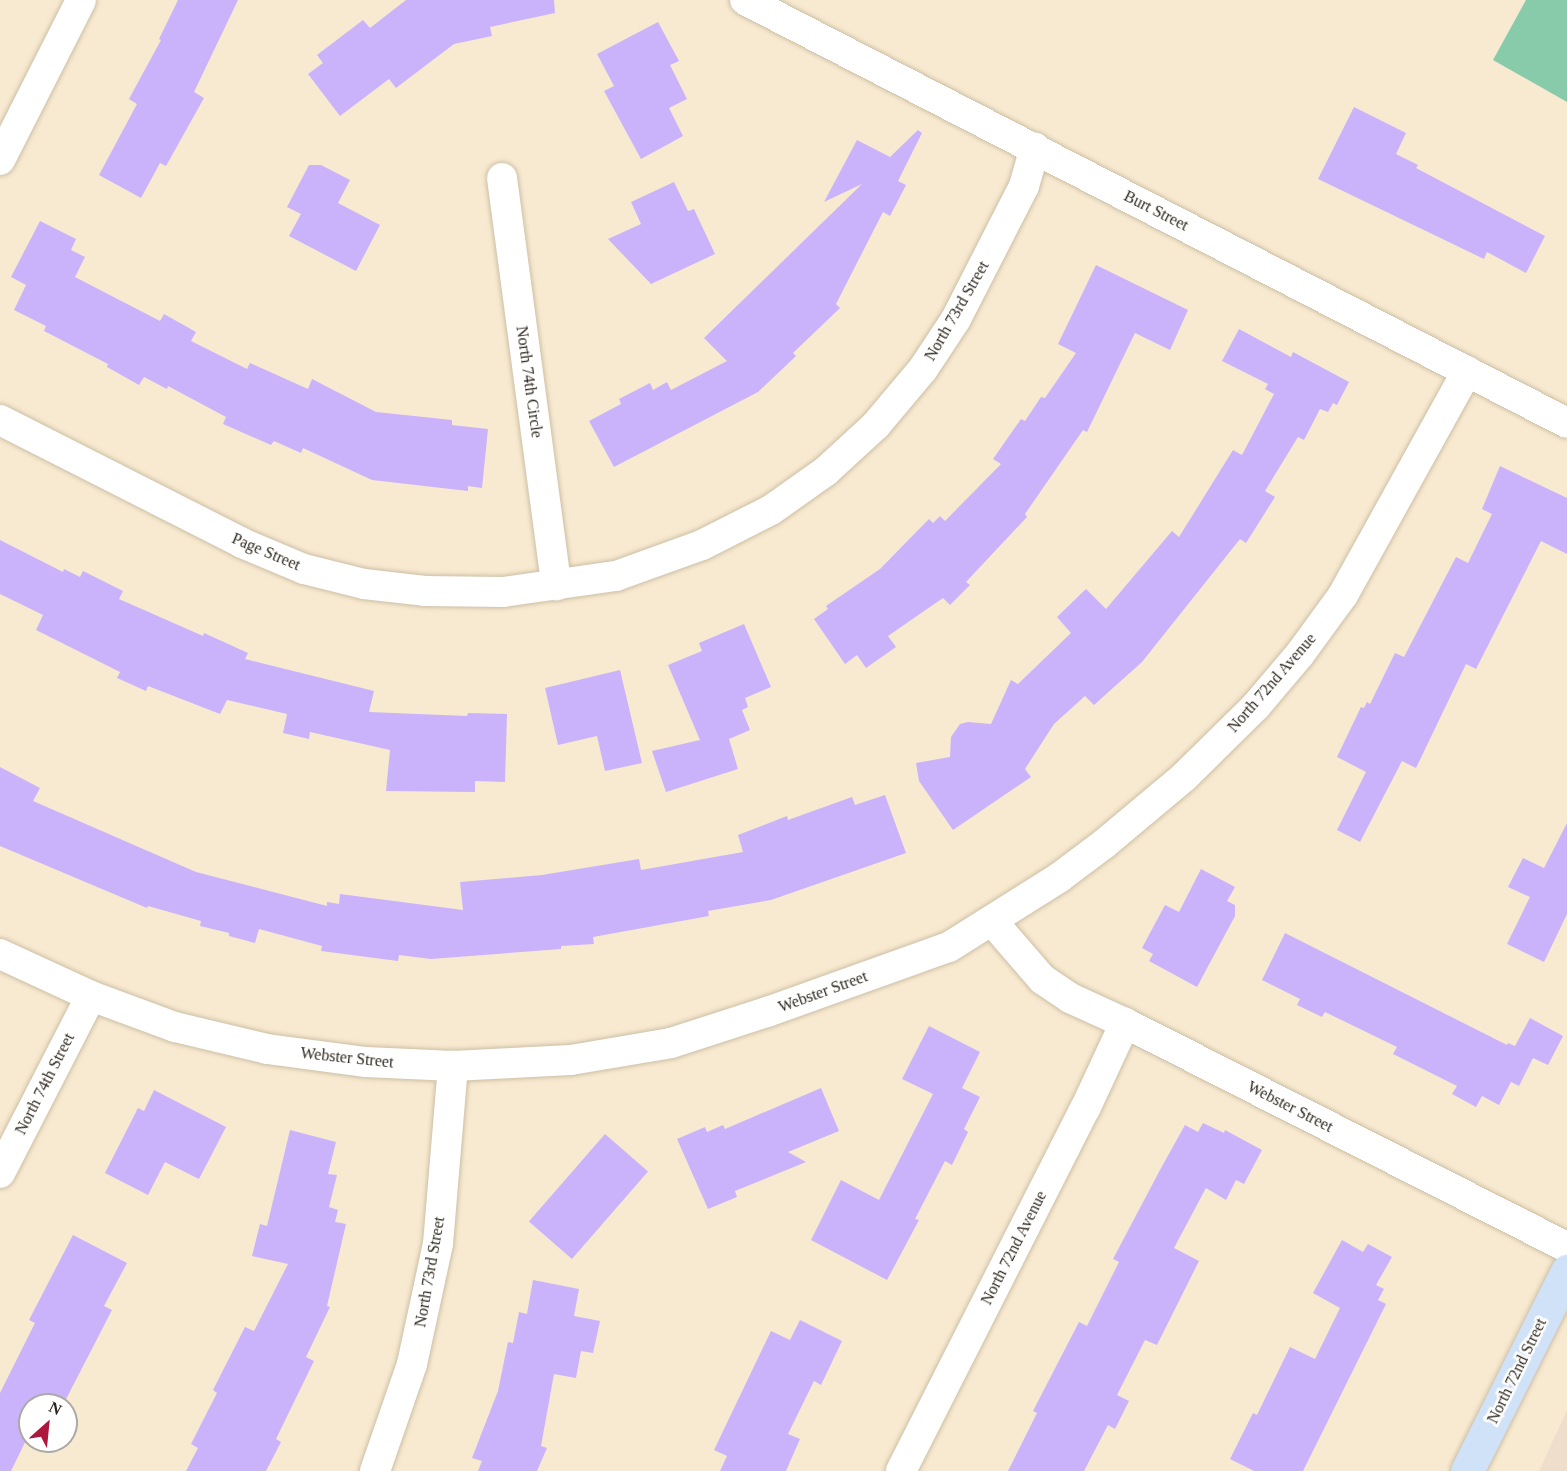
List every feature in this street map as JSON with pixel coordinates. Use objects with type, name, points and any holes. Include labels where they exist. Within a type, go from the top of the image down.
[{"type":"main road","name":"North 72nd Street","points":[[1467,1471],[1567,1271]]},
{"type":"street","points":[[0,160],[81,0]]},
{"type":"street","name":"Burt Street","points":[[745,0],[1567,423]]},
{"type":"street","name":"North 73rd Street","points":[[556,585],[616,576],[702,545],[771,510],[834,464],[876,425],[924,369],[956,319],[1024,186],[1035,148]]},
{"type":"street","name":"North 74th Circle","points":[[502,178],[556,585]]},
{"type":"street","name":"North 72nd Avenue","points":[[992,921],[1060,878],[1113,836],[1184,777],[1256,706],[1300,654],[1343,595],[1467,371]]},
{"type":"street","name":"Page Street","points":[[0,420],[242,543],[304,569],[364,584],[425,591],[502,592],[556,585]]},
{"type":"street","name":"Webster Street","points":[[0,954],[91,996],[175,1027],[267,1049],[366,1062],[453,1066],[571,1060],[671,1043],[767,1012],[949,947],[992,921],[1042,979],[1070,998],[1125,1023],[1567,1246]]},
{"type":"street","name":"North 74th Street","points":[[0,1173],[91,996]]},
{"type":"street","name":"North 72nd Avenue","points":[[901,1471],[1085,1109],[1125,1023]]},
{"type":"street","name":"North 73rd Street","points":[[375,1471],[412,1364],[438,1244],[453,1066]]},
{"type":"shaded area","points":[[1567,1410],[1567,1471],[1539,1471]]},
{"type":"green space","points":[[1526,0],[1567,0],[1567,102],[1493,60]]},
{"type":"building","points":[[178,0],[238,0],[194,92],[204,98],[166,166],[160,163],[141,198],[99,175],[137,104],[129,99],[161,40],[159,39]]},
{"type":"building","points":[[406,0],[554,0],[555,13],[490,27],[492,36],[454,44],[396,88],[389,79],[340,116],[308,74],[323,63],[317,55],[363,20],[370,28]]},
{"type":"building","points":[[658,22],[679,61],[670,65],[687,99],[669,108],[683,136],[641,159],[604,91],[614,86],[597,54]]},
{"type":"building","points":[[1354,107],[1406,133],[1396,154],[1418,165],[1416,168],[1545,236],[1526,273],[1487,252],[1484,259],[1318,179]]},
{"type":"building","points":[[918,130],[922,133],[898,181],[906,185],[890,216],[883,212],[836,304],[840,308],[793,353],[796,356],[758,392],[614,467],[589,421],[621,404],[619,399],[650,383],[653,390],[667,382],[671,390],[727,361],[704,338],[862,184],[824,202],[857,140],[890,157]]},
{"type":"building","points":[[309,165],[321,165],[350,180],[338,203],[380,225],[356,271],[289,236],[301,214],[287,207]]},
{"type":"building","points":[[674,182],[688,211],[694,209],[715,254],[651,284],[608,239],[641,224],[631,202]]},
{"type":"building","points":[[40,221],[76,239],[71,250],[85,257],[75,277],[160,321],[164,314],[196,332],[191,341],[247,369],[250,363],[308,389],[312,379],[376,412],[452,420],[452,425],[488,429],[482,488],[468,486],[468,491],[372,480],[303,448],[301,453],[274,441],[271,445],[223,424],[226,417],[168,386],[167,389],[144,377],[139,385],[107,367],[108,364],[44,331],[46,326],[14,310],[26,285],[11,277]]},
{"type":"building","points":[[1096,265],[1188,310],[1170,350],[1135,333],[1087,432],[1083,430],[1025,514],[1027,517],[966,582],[970,585],[950,605],[943,598],[888,636],[896,647],[866,668],[857,655],[845,664],[814,619],[828,609],[826,606],[880,569],[929,519],[933,523],[940,516],[945,521],[1001,464],[993,459],[1021,419],[1025,421],[1041,397],[1045,398],[1076,353],[1058,344]]},
{"type":"building","points":[[1239,329],[1291,357],[1293,352],[1349,382],[1337,405],[1333,403],[1328,412],[1320,409],[1304,440],[1298,437],[1265,491],[1275,497],[1246,543],[1240,539],[1142,662],[1094,705],[1085,696],[1054,724],[1025,769],[1031,777],[953,830],[919,781],[916,763],[950,757],[951,737],[960,724],[968,722],[991,724],[1011,680],[1018,684],[1071,633],[1057,617],[1086,589],[1106,609],[1172,531],[1179,537],[1233,450],[1242,455],[1274,394],[1265,389],[1268,384],[1222,361]]},
{"type":"building","points":[[1500,466],[1567,498],[1567,554],[1541,541],[1476,669],[1466,664],[1416,768],[1402,761],[1360,842],[1337,830],[1366,772],[1337,757],[1361,707],[1364,708],[1367,702],[1370,704],[1395,653],[1404,657],[1456,557],[1468,563],[1492,514],[1482,509]]},
{"type":"building","points":[[0,540],[63,572],[64,569],[80,577],[83,571],[123,591],[119,599],[248,653],[245,659],[374,691],[369,712],[467,716],[468,713],[507,714],[505,782],[475,781],[475,792],[386,791],[390,750],[310,732],[309,739],[283,733],[287,714],[227,700],[220,714],[148,686],[146,691],[117,678],[120,672],[36,630],[43,615],[0,594]]},
{"type":"building","points":[[744,624],[771,687],[745,698],[748,707],[742,710],[750,730],[729,739],[738,769],[666,792],[652,751],[700,740],[668,665],[702,651],[699,643]]},
{"type":"building","points":[[620,670],[642,763],[605,771],[597,736],[558,745],[545,688]]},
{"type":"building","points":[[0,767],[40,788],[33,801],[196,872],[327,906],[327,902],[339,904],[340,894],[463,910],[460,882],[542,875],[639,859],[641,870],[743,852],[738,835],[787,816],[788,820],[852,797],[855,805],[885,795],[906,853],[771,900],[708,911],[709,916],[593,937],[594,944],[561,946],[561,949],[431,959],[399,955],[398,961],[321,951],[322,946],[259,929],[255,943],[229,936],[229,933],[200,926],[201,921],[148,906],[147,908],[0,846]]},
{"type":"building","points":[[1567,823],[1567,914],[1544,962],[1507,944],[1530,897],[1508,887],[1523,858],[1544,868]]},
{"type":"building","points":[[1201,869],[1235,887],[1227,901],[1235,905],[1235,916],[1197,987],[1149,961],[1153,954],[1142,948],[1165,905],[1179,912]]},
{"type":"building","points":[[1285,933],[1507,1045],[1508,1043],[1515,1046],[1530,1018],[1563,1036],[1548,1065],[1533,1058],[1519,1086],[1511,1082],[1499,1105],[1482,1096],[1476,1107],[1452,1094],[1457,1086],[1393,1054],[1397,1047],[1325,1012],[1322,1017],[1297,1005],[1300,999],[1262,980]]},
{"type":"building","points":[[929,1026],[980,1052],[962,1088],[980,1097],[964,1129],[968,1132],[952,1165],[945,1161],[915,1219],[919,1220],[887,1280],[811,1240],[841,1180],[879,1200],[933,1094],[902,1079]]},
{"type":"building","points":[[821,1088],[839,1131],[788,1152],[806,1162],[735,1191],[737,1197],[708,1209],[677,1139],[705,1127],[707,1132],[723,1125],[725,1129]]},
{"type":"building","points":[[154,1090],[226,1127],[199,1179],[165,1162],[148,1195],[105,1173],[138,1108],[144,1111]]},
{"type":"building","points":[[1203,1123],[1224,1133],[1225,1130],[1262,1150],[1244,1184],[1236,1180],[1226,1200],[1206,1188],[1174,1248],[1199,1261],[1157,1345],[1145,1340],[1117,1395],[1129,1401],[1115,1429],[1108,1425],[1084,1471],[1008,1471],[1037,1413],[1033,1411],[1079,1322],[1087,1326],[1119,1262],[1113,1259],[1185,1125],[1198,1132]]},
{"type":"building","points":[[290,1130],[336,1142],[328,1174],[337,1175],[329,1207],[338,1210],[335,1222],[346,1224],[327,1306],[330,1307],[306,1357],[314,1361],[276,1439],[281,1442],[266,1471],[186,1471],[198,1448],[191,1444],[217,1393],[213,1390],[245,1327],[254,1331],[288,1264],[252,1256],[260,1224],[267,1226]]},
{"type":"building","points":[[605,1134],[648,1171],[572,1259],[529,1222]]},
{"type":"building","points":[[73,1235],[127,1263],[104,1306],[112,1310],[69,1393],[18,1393],[20,1453],[11,1471],[0,1471],[0,1393],[35,1323],[29,1320]]},
{"type":"building","points":[[1342,1240],[1363,1252],[1368,1244],[1392,1257],[1376,1285],[1384,1289],[1378,1300],[1386,1304],[1303,1471],[1254,1471],[1230,1459],[1253,1413],[1257,1415],[1290,1347],[1315,1359],[1340,1308],[1313,1293]]},
{"type":"building","points":[[533,1280],[579,1289],[574,1316],[600,1321],[593,1353],[581,1351],[576,1378],[554,1374],[541,1446],[547,1448],[537,1471],[478,1471],[482,1461],[472,1458],[498,1391],[508,1342],[513,1343],[519,1312],[527,1314]]},
{"type":"building","points":[[800,1320],[842,1341],[821,1385],[814,1381],[788,1434],[800,1439],[786,1471],[720,1471],[727,1456],[714,1450],[771,1331],[790,1340]]}]
